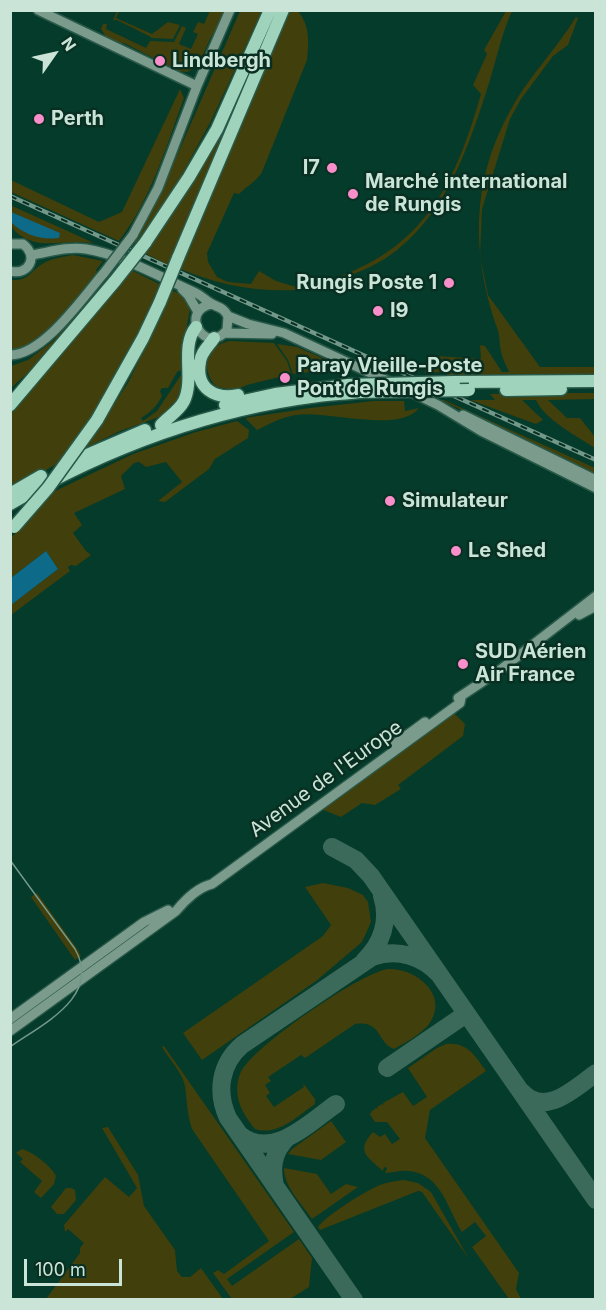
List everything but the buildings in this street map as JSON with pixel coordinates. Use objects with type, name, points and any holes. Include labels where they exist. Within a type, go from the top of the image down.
[{"type":"highway","points":[[10,405],[15,395],[115,281],[145,243],[189,177],[217,129],[270,10]]},
{"type":"highway","points":[[12,529],[48,488],[97,420],[143,338],[283,10]]},
{"type":"highway","points":[[161,425],[181,406],[185,398],[190,338],[196,327]]},
{"type":"highway","points":[[219,336],[201,357],[200,377],[207,389],[220,397],[226,398],[312,381],[333,381],[348,385]]},
{"type":"highway","points":[[10,504],[82,465],[174,428],[260,406],[359,392],[469,390],[596,381]]},
{"type":"highway","points":[[10,494],[88,453],[161,425],[250,399],[316,388],[417,382],[555,385],[596,389]]},
{"type":"main road","points":[[38,10],[197,86]]},
{"type":"main road","points":[[10,356],[31,351],[47,339],[104,273],[133,235],[158,188],[197,86],[230,10]]},
{"type":"main road","points":[[10,244],[23,244],[32,255],[27,269],[18,273],[10,271]]},
{"type":"main road","points":[[32,255],[66,249],[85,249],[104,253],[206,297],[212,304]]},
{"type":"main road","points":[[178,285],[188,295],[198,312]]},
{"type":"main road","points":[[219,336],[229,325],[228,316],[222,307],[206,305],[198,312],[195,322],[203,335],[219,336],[273,334],[298,340]]},
{"type":"main road","points":[[228,316],[248,324],[284,333],[470,418],[596,480]]},
{"type":"main road","points":[[438,405],[480,431],[596,488]]},
{"type":"main road","points":[[563,623],[596,597]]},
{"type":"main road","points":[[563,623],[596,606]]},
{"type":"main road","name":"Avenue de l'Europe","points":[[10,1031],[91,966],[176,910],[207,885],[218,872],[450,702],[461,698],[563,623]]},
{"type":"main road","points":[[10,1019],[91,966]]},
{"type":"shaded area","points":[[119,11],[116,18],[152,34],[168,22],[180,25],[173,39],[151,38],[113,20]]},
{"type":"shaded area","points":[[210,11],[227,11],[210,39],[198,66],[187,72],[179,71],[124,43],[120,44],[106,37],[101,29],[103,24],[107,24],[106,29],[146,48],[150,41],[174,42],[182,26],[186,28],[179,44],[191,49],[198,34],[193,32],[198,22],[204,24]]},
{"type":"shaded area","points":[[240,11],[262,11],[211,121],[173,191],[136,243],[134,242],[155,206]]},
{"type":"shaded area","points":[[288,11],[298,11],[305,22],[308,41],[307,60],[262,172],[239,194],[234,193],[207,253],[208,262],[217,277],[228,282],[251,284],[259,271],[276,281],[296,287],[297,290],[266,290],[237,286],[180,269]]},
{"type":"shaded area","points":[[506,11],[512,11],[473,130],[453,179],[440,202],[407,242],[386,258],[353,274],[318,286],[317,284],[352,271],[382,255],[407,237],[427,215],[458,161],[481,94],[473,85],[487,54],[484,50]]},
{"type":"shaded area","points":[[576,17],[578,18],[568,45],[553,56],[521,99],[510,119],[482,209],[480,252],[479,218],[482,191],[497,137],[517,99]]},
{"type":"shaded area","points":[[251,68],[253,69],[169,265],[144,253],[226,119]]},
{"type":"shaded area","points":[[180,89],[184,98],[157,172],[140,208],[119,241],[11,192],[11,180],[99,222],[122,212]]},
{"type":"shaded area","points":[[10,205],[94,243],[38,243],[28,240],[12,228]]},
{"type":"shaded area","points":[[73,255],[103,261],[96,270],[97,272],[58,320],[34,341],[23,348],[11,350],[10,280],[26,277],[50,260]]},
{"type":"shaded area","points":[[481,263],[488,295],[540,367],[595,367],[595,377],[451,379],[445,372],[425,373],[425,363],[436,356],[481,359],[480,345],[485,346],[502,372],[509,372],[488,300]]},
{"type":"shaded area","points":[[117,268],[120,268],[32,369],[11,388],[11,366],[28,360],[53,341]]},
{"type":"shaded area","points":[[131,270],[161,285],[139,335],[99,409],[62,461],[11,490],[11,413]]},
{"type":"shaded area","points":[[171,290],[180,294],[187,301],[190,309],[183,346],[183,369],[177,372],[168,388],[162,388],[160,391],[162,396],[158,403],[141,418],[143,421],[157,411],[181,375],[183,375],[184,394],[170,413],[120,431],[85,448],[128,383]]},
{"type":"shaded area","points":[[229,341],[274,343],[287,361],[291,374],[235,390],[217,387],[208,374],[208,360],[215,348]]},
{"type":"shaded area","points":[[277,344],[297,347],[329,361],[324,372],[293,374],[288,360]]},
{"type":"shaded area","points":[[595,393],[595,399],[548,400],[567,418],[580,418],[595,437],[595,448],[554,421],[536,400],[522,400],[543,420],[536,424],[470,400],[495,400],[490,394]]},
{"type":"shaded area","points":[[441,400],[595,468],[595,476]]},
{"type":"shaded area","points":[[374,401],[404,401],[405,411],[419,408],[409,416],[379,420],[296,415],[257,430],[245,418],[310,408]]},
{"type":"shaded area","points":[[237,421],[249,430],[248,438],[215,459],[209,469],[165,502],[158,501],[182,482],[166,462],[146,467],[139,462],[134,463],[121,476],[125,489],[74,513],[82,525],[73,533],[91,555],[76,566],[68,567],[70,571],[11,615],[11,605],[58,569],[46,551],[11,578],[11,538],[53,492],[133,454],[196,432]]},
{"type":"shaded area","points":[[454,713],[465,724],[463,736],[398,785],[401,789],[375,805],[362,803],[341,817],[321,809]]},
{"type":"shaded area","points":[[323,883],[348,888],[363,895],[368,902],[371,922],[362,942],[316,981],[202,1060],[183,1033],[323,936],[331,925],[305,887]]},
{"type":"shaded area","points":[[37,893],[78,950],[81,956],[75,960],[31,897]]},
{"type":"shaded area","points":[[387,969],[408,972],[426,984],[432,992],[435,1011],[424,1030],[394,1049],[370,1025],[355,1024],[305,1058],[301,1055],[268,1077],[271,1081],[265,1085],[270,1093],[266,1096],[274,1107],[304,1087],[303,1083],[315,1099],[315,1104],[279,1128],[263,1131],[255,1129],[242,1110],[237,1090],[240,1074],[248,1062],[263,1047],[307,1014],[354,984]]},
{"type":"shaded area","points":[[446,1044],[460,1045],[470,1051],[486,1071],[430,1110],[425,1138],[519,1273],[516,1289],[521,1299],[509,1299],[472,1247],[486,1236],[475,1222],[462,1232],[442,1194],[429,1179],[409,1171],[385,1173],[387,1168],[384,1167],[383,1171],[368,1158],[364,1149],[373,1132],[380,1137],[385,1134],[392,1144],[400,1139],[387,1122],[375,1122],[369,1113],[371,1114],[376,1108],[378,1109],[377,1107],[403,1092],[413,1106],[427,1097],[408,1068]]},
{"type":"shaded area","points":[[164,1046],[294,1232],[227,1279],[232,1286],[299,1239],[312,1258],[309,1287],[290,1299],[232,1299],[213,1273],[218,1270],[224,1274],[269,1241],[192,1129],[185,1086],[162,1047]]},
{"type":"shaded area","points":[[331,1121],[346,1142],[321,1160],[288,1154],[292,1149]]},
{"type":"shaded area","points":[[108,1127],[138,1175],[144,1206],[175,1250],[177,1271],[182,1277],[190,1277],[201,1268],[223,1299],[46,1299],[80,1253],[80,1248],[84,1243],[68,1229],[65,1232],[64,1225],[105,1177],[129,1197],[137,1188],[102,1128]]},
{"type":"shaded area","points":[[22,1149],[41,1160],[56,1176],[54,1184],[41,1198],[34,1192],[42,1181],[20,1162],[23,1159],[16,1153]]},
{"type":"shaded area","points":[[284,1168],[317,1174],[331,1194],[346,1184],[358,1187],[312,1219],[290,1189]]},
{"type":"shaded area","points":[[404,1180],[418,1183],[431,1192],[469,1259],[422,1192],[418,1191],[320,1230],[318,1227],[337,1210],[366,1192],[383,1184]]},
{"type":"shaded area","points":[[66,1188],[75,1190],[76,1200],[64,1214],[57,1214],[51,1207]]},
{"type":"water","points":[[11,212],[60,233],[59,238],[39,237],[21,230],[11,222]]},
{"type":"water","points":[[46,551],[58,569],[11,605],[11,578]]},
{"type":"taxiway","points":[[332,847],[356,860],[371,876],[596,1200]]},
{"type":"taxiway","points":[[364,961],[376,947],[383,931],[385,914],[382,896]]},
{"type":"taxiway","points":[[354,1300],[228,1118],[222,1098],[222,1079],[229,1061],[242,1045],[372,957],[391,953],[409,956],[425,963],[440,975]]},
{"type":"taxiway","points":[[387,1068],[466,1014]]},
{"type":"taxiway","points":[[522,1092],[540,1102],[550,1101],[560,1098],[596,1073]]},
{"type":"taxiway","points":[[240,1135],[253,1142],[265,1144],[278,1141],[303,1129],[336,1104]]},
{"type":"taxiway","points":[[275,1186],[274,1160],[287,1138]]},
{"type":"tram line","points":[[10,860],[75,949],[81,966],[81,981],[75,995],[65,1007],[52,1019],[10,1047]]},
{"type":"railway","points":[[10,196],[596,460]]},
{"type":"place","name":"Lindbergh","points":[[160,61]]},
{"type":"place","name":"Perth","points":[[39,119]]},
{"type":"place","name":"I7","points":[[332,168]]},
{"type":"place","name":"Marché international de Rungis","points":[[353,194]]},
{"type":"place","name":"Rungis Poste 1","points":[[449,283]]},
{"type":"place","name":"I9","points":[[378,311]]},
{"type":"place","name":"Paray Vieille-Poste Pont de Rungis","points":[[285,378]]},
{"type":"place","name":"Simulateur","points":[[390,501]]},
{"type":"place","name":"Le Shed","points":[[456,551]]},
{"type":"place","name":"SUD Aérien Air France","points":[[463,664]]}]
